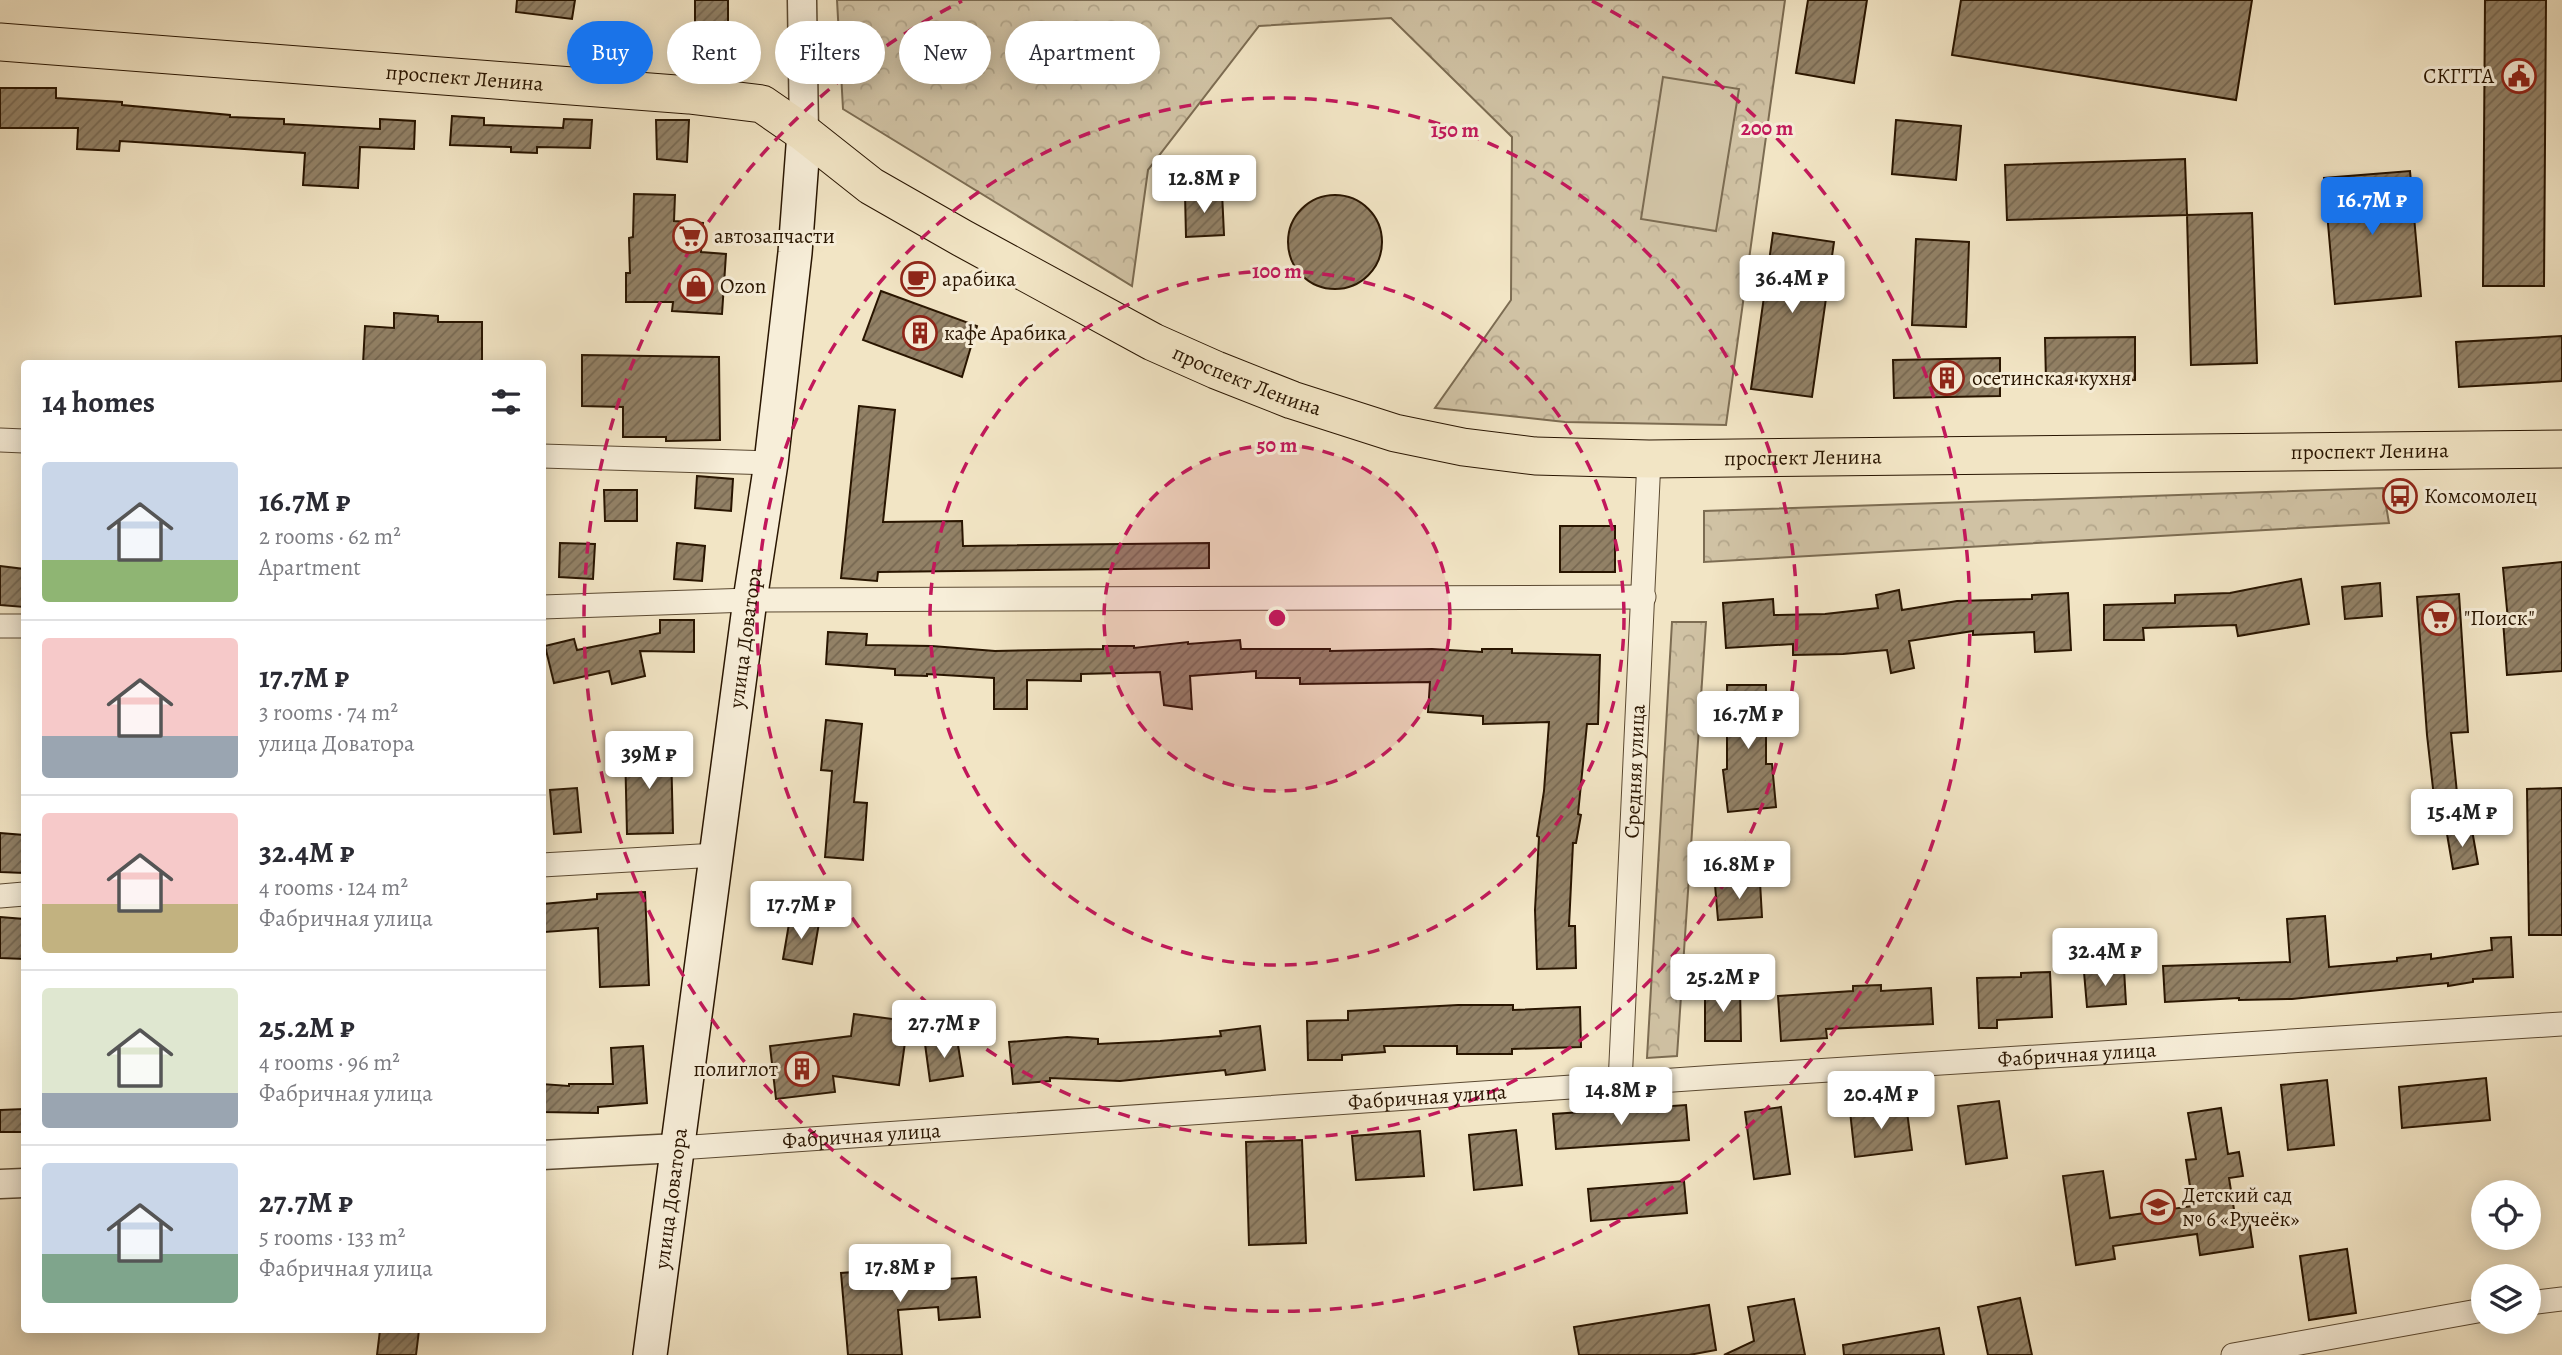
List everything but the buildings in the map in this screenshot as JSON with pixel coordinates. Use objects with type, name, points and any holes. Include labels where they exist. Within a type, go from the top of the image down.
[{"type":"main road","name":"проспект Ленина","points":[[0,42],[689,95],[762,104],[871,186],[1153,342],[1292,400],[1395,433],[1463,447],[1535,456],[1649,459],[2562,449]]},
{"type":"main road","name":"улица Доватора","points":[[650,1355],[750,600],[771,463],[795,253],[804,133]]},
{"type":"street","name":"улица Доватора","points":[[802,0],[804,133]]},
{"type":"street","points":[[0,440],[21,441]]},
{"type":"street","points":[[546,456],[771,463]]},
{"type":"street","name":"Средняя улица","points":[[1620,1084],[1649,459]]},
{"type":"street","points":[[546,607],[750,600],[1644,597]]},
{"type":"street","points":[[0,626],[21,626]]},
{"type":"street","points":[[546,865],[717,855]]},
{"type":"street","points":[[0,896],[21,894]]},
{"type":"street","name":"Фабричная улица","points":[[546,1155],[2562,1024]]},
{"type":"street","points":[[0,1184],[21,1183]]},
{"type":"street","points":[[2541,1302],[2562,1299]]},
{"type":"street","points":[[2233,1355],[2471,1312]]},
{"type":"green space","points":[[837,0],[1785,0],[1726,425],[1565,422],[1435,408],[1511,300],[1512,137],[1391,18],[1259,26],[1148,170],[1132,286],[843,109],[842,84],[885,84],[885,21],[838,21]]},
{"type":"green space","points":[[1663,77],[1739,89],[1716,231],[1641,219]]},
{"type":"green space","points":[[2383,488],[2389,523],[1704,562],[1704,511]]},
{"type":"green space","points":[[1672,622],[1706,622],[1677,1056],[1647,1058]]},
{"type":"place","name":"СКГГТА","points":[[2519,76]]},
{"type":"place","name":"автозапчасти","points":[[690,236]]},
{"type":"place","name":"арабика","points":[[918,279]]},
{"type":"place","name":"Ozon","points":[[696,286]]},
{"type":"place","name":"кафе Арабика","points":[[920,333]]},
{"type":"place","name":"осетинская кухня","points":[[1947,378]]},
{"type":"place","name":"Комсомолец","points":[[2400,496]]},
{"type":"place","name":"\"Поиск\"","points":[[2439,618]]},
{"type":"place","name":"полиглот","points":[[802,1069]]},
{"type":"place","name":"Детский сад № 6 «Ручеёк»","points":[[2158,1207]]}]
